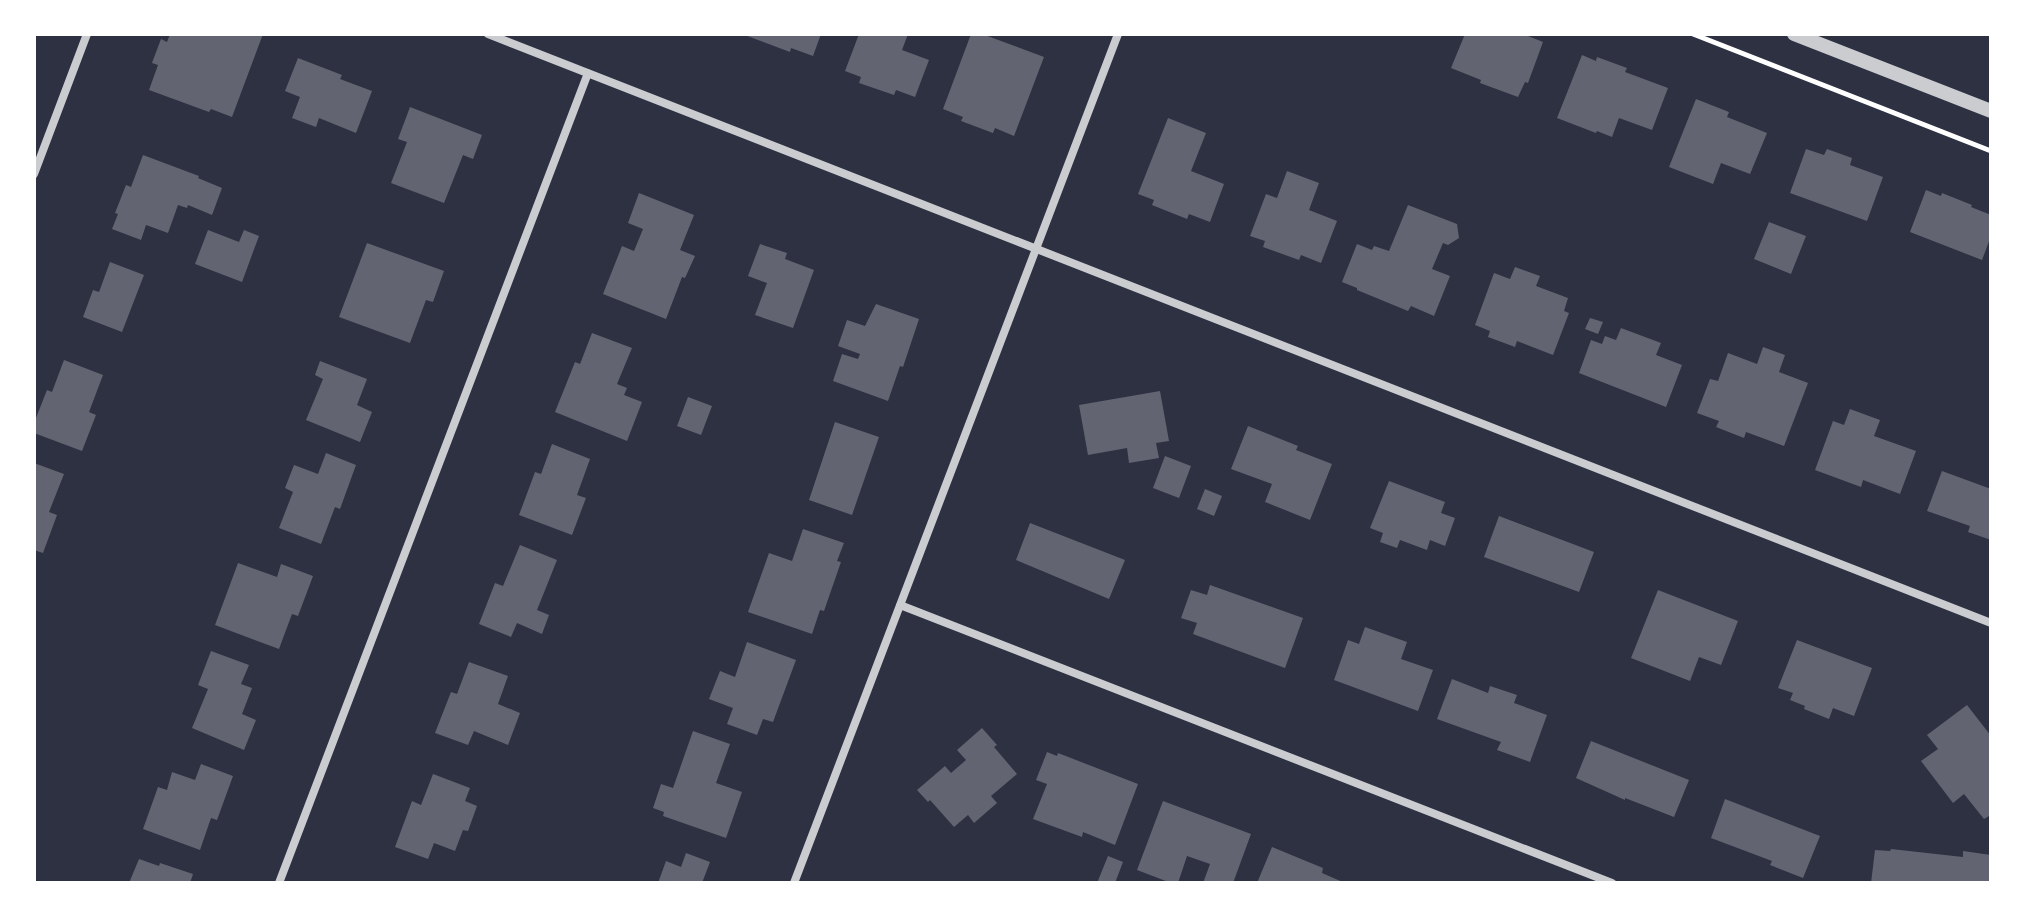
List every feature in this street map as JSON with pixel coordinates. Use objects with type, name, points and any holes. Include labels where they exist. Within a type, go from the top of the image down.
[{"type":"street","points":[[34,174],[87,34]]},
{"type":"street","points":[[488,34],[1991,623]]},
{"type":"street","points":[[794,883],[1118,34]]},
{"type":"street","points":[[1794,34],[1991,111]]},
{"type":"street","points":[[279,883],[588,73]]},
{"type":"street","points":[[900,605],[1612,883]]},
{"type":"path","points":[[1693,34],[1991,151]]},
{"type":"building","points":[[170,34],[263,34],[232,117],[149,90],[158,65],[152,63],[161,39],[167,42]]},
{"type":"building","points":[[742,34],[821,34],[813,56],[791,48],[790,52]]},
{"type":"building","points":[[859,34],[908,34],[902,50],[929,60],[915,97],[896,90],[894,95],[859,83],[861,77],[845,71]]},
{"type":"building","points":[[971,34],[982,34],[1044,57],[1014,136],[995,128],[993,133],[961,121],[963,117],[943,109]]},
{"type":"building","points":[[1465,34],[1529,34],[1543,42],[1528,83],[1525,82],[1518,97],[1451,68]]},
{"type":"building","points":[[1582,55],[1627,68],[1625,72],[1668,88],[1652,130],[1619,118],[1612,137],[1557,118]]},
{"type":"building","points":[[298,58],[372,91],[356,133],[319,118],[316,127],[292,118],[300,97],[285,91]]},
{"type":"building","points":[[1696,99],[1729,112],[1727,117],[1767,133],[1750,174],[1721,163],[1713,184],[1669,167]]},
{"type":"building","points":[[410,107],[482,135],[473,159],[463,155],[444,203],[391,183],[407,142],[398,139]]},
{"type":"building","points":[[1168,118],[1206,133],[1191,171],[1224,184],[1210,222],[1189,214],[1187,219],[1152,205],[1154,200],[1138,194]]},
{"type":"building","points":[[1806,149],[1824,155],[1827,149],[1852,158],[1850,165],[1883,177],[1867,221],[1790,193]]},
{"type":"building","points":[[143,155],[222,188],[212,215],[188,205],[187,208],[178,205],[168,233],[146,225],[141,240],[112,229],[126,185],[131,187]]},
{"type":"building","points":[[1287,171],[1319,183],[1309,210],[1337,221],[1321,263],[1301,255],[1299,260],[1263,247],[1265,241],[1250,236],[1266,194],[1277,198]]},
{"type":"building","points":[[1926,190],[1941,196],[1942,193],[1991,215],[1991,236],[1982,260],[1910,232]]},
{"type":"building","points":[[639,193],[694,215],[680,250],[695,256],[685,278],[682,277],[666,319],[603,294],[622,246],[634,251],[643,229],[628,223]]},
{"type":"building","points":[[1408,205],[1457,224],[1459,238],[1448,245],[1443,243],[1432,269],[1450,276],[1434,316],[1411,306],[1408,311],[1342,282],[1357,244],[1372,250],[1374,246],[1389,251]]},
{"type":"building","points":[[1769,222],[1806,236],[1791,274],[1754,259]]},
{"type":"building","points":[[208,230],[239,242],[244,230],[259,236],[242,282],[195,264]]},
{"type":"building","points":[[367,243],[444,271],[433,302],[426,300],[410,343],[339,317]]},
{"type":"building","points":[[760,244],[787,253],[785,259],[814,270],[793,328],[755,315],[767,283],[748,276]]},
{"type":"building","points":[[110,262],[144,275],[122,332],[83,317],[93,290],[99,292]]},
{"type":"building","points":[[1515,267],[1540,276],[1536,286],[1568,298],[1564,311],[1569,313],[1553,355],[1517,341],[1515,347],[1488,337],[1490,331],[1475,325],[1494,273],[1510,279]]},
{"type":"building","points":[[876,304],[919,319],[888,401],[833,381],[842,354],[858,359],[860,354],[838,346],[847,320],[865,326]]},
{"type":"building","points":[[1590,318],[1603,322],[1598,334],[1585,329]]},
{"type":"building","points":[[1621,328],[1661,343],[1656,355],[1682,365],[1666,407],[1579,373],[1591,340],[1602,344],[1605,336],[1616,340]]},
{"type":"building","points":[[592,333],[632,348],[617,384],[627,388],[624,395],[642,402],[627,441],[555,412],[575,362],[580,364]]},
{"type":"building","points":[[1763,347],[1785,355],[1779,372],[1808,383],[1784,446],[1746,432],[1744,438],[1716,427],[1719,421],[1697,413],[1710,379],[1718,381],[1728,353],[1757,364]]},
{"type":"building","points":[[64,360],[103,375],[89,412],[96,415],[82,451],[34,433],[34,423],[47,390],[52,392]]},
{"type":"building","points":[[320,361],[367,379],[357,405],[372,412],[360,442],[306,420],[323,379],[315,375]]},
{"type":"building","points":[[1160,391],[1169,441],[1156,443],[1159,458],[1129,463],[1127,448],[1088,455],[1079,405]]},
{"type":"building","points":[[688,397],[712,406],[701,435],[677,426]]},
{"type":"building","points":[[1850,409],[1880,420],[1874,436],[1916,451],[1900,494],[1863,480],[1861,487],[1815,470],[1833,421],[1844,425]]},
{"type":"building","points":[[835,422],[879,437],[852,515],[809,500]]},
{"type":"building","points":[[1248,426],[1332,464],[1310,520],[1265,502],[1272,484],[1231,469]]},
{"type":"building","points":[[552,444],[590,459],[577,495],[586,498],[572,535],[519,515],[535,472],[541,474]]},
{"type":"building","points":[[326,453],[356,465],[340,509],[335,507],[321,544],[279,528],[293,492],[285,488],[294,465],[318,474]]},
{"type":"building","points":[[1165,456],[1191,466],[1179,498],[1153,488]]},
{"type":"building","points":[[34,463],[64,474],[49,512],[57,515],[43,553],[34,550]]},
{"type":"building","points":[[1942,471],[1991,489],[1991,540],[1968,532],[1970,526],[1927,511]]},
{"type":"building","points":[[1389,481],[1445,502],[1441,513],[1455,518],[1445,546],[1430,540],[1427,550],[1400,540],[1397,548],[1380,542],[1383,533],[1370,528]]},
{"type":"building","points":[[1205,489],[1222,496],[1214,516],[1197,509]]},
{"type":"building","points":[[1499,516],[1594,552],[1579,592],[1484,557]]},
{"type":"building","points":[[1030,523],[1125,560],[1109,599],[1016,560]]},
{"type":"building","points":[[803,529],[844,543],[837,561],[841,562],[824,611],[820,610],[812,634],[748,612],[769,553],[792,561]]},
{"type":"building","points":[[520,545],[557,560],[537,610],[549,615],[542,634],[517,623],[511,637],[479,624],[495,583],[503,586]]},
{"type":"building","points":[[238,563],[277,577],[281,564],[313,576],[298,616],[292,614],[279,649],[215,625]]},
{"type":"building","points":[[1210,585],[1303,618],[1285,668],[1193,634],[1197,623],[1181,618],[1191,590],[1207,595]]},
{"type":"building","points":[[1658,590],[1738,621],[1721,665],[1699,657],[1690,681],[1631,658]]},
{"type":"building","points":[[1365,627],[1407,642],[1401,659],[1433,670],[1418,711],[1334,680],[1348,640],[1359,644]]},
{"type":"building","points":[[1797,640],[1872,668],[1854,716],[1833,708],[1829,719],[1804,709],[1805,706],[1790,700],[1793,693],[1778,688]]},
{"type":"building","points":[[747,642],[796,660],[773,722],[763,719],[757,735],[727,724],[733,708],[709,699],[720,671],[735,677]]},
{"type":"building","points":[[211,651],[249,665],[241,684],[252,688],[242,714],[256,720],[244,750],[192,728],[208,689],[198,685]]},
{"type":"building","points":[[469,662],[508,676],[498,704],[520,713],[508,745],[474,731],[468,745],[435,733],[451,692],[457,694]]},
{"type":"building","points":[[1452,679],[1488,693],[1490,686],[1517,695],[1514,703],[1547,715],[1530,762],[1497,750],[1501,742],[1437,719]]},
{"type":"building","points":[[1967,705],[1991,736],[1991,818],[1984,819],[1964,794],[1953,803],[1921,761],[1938,749],[1927,735]]},
{"type":"building","points":[[982,728],[1017,774],[991,796],[997,803],[974,823],[968,815],[954,827],[917,790],[945,766],[951,773],[966,760],[957,750]]},
{"type":"building","points":[[693,731],[730,744],[716,783],[742,792],[726,838],[663,816],[664,812],[653,808],[661,784],[673,788]]},
{"type":"building","points":[[1591,741],[1689,780],[1674,817],[1576,778]]},
{"type":"building","points":[[1047,752],[1057,756],[1058,753],[1138,784],[1115,845],[1083,832],[1082,837],[1033,819],[1047,784],[1036,780]]},
{"type":"building","points":[[201,764],[233,776],[217,820],[211,818],[200,850],[143,829],[158,787],[167,790],[172,772],[195,780]]},
{"type":"building","points":[[433,774],[470,788],[465,801],[477,806],[468,831],[463,830],[455,851],[434,843],[428,859],[395,847],[412,801],[421,805]]},
{"type":"building","points":[[1725,799],[1820,836],[1803,878],[1770,865],[1772,861],[1711,838]]},
{"type":"building","points":[[1163,801],[1251,834],[1233,883],[1203,883],[1210,864],[1187,856],[1178,883],[1137,870]]},
{"type":"building","points":[[1272,847],[1323,868],[1322,873],[1345,883],[1257,883]]},
{"type":"building","points":[[1875,850],[1963,857],[1963,851],[1991,855],[1991,883],[1871,883]]},
{"type":"building","points":[[686,853],[710,862],[702,883],[658,883],[666,861],[681,867]]},
{"type":"building","points":[[1108,856],[1123,862],[1115,883],[1097,883]]},
{"type":"building","points":[[139,859],[193,874],[190,883],[129,883]]}]
